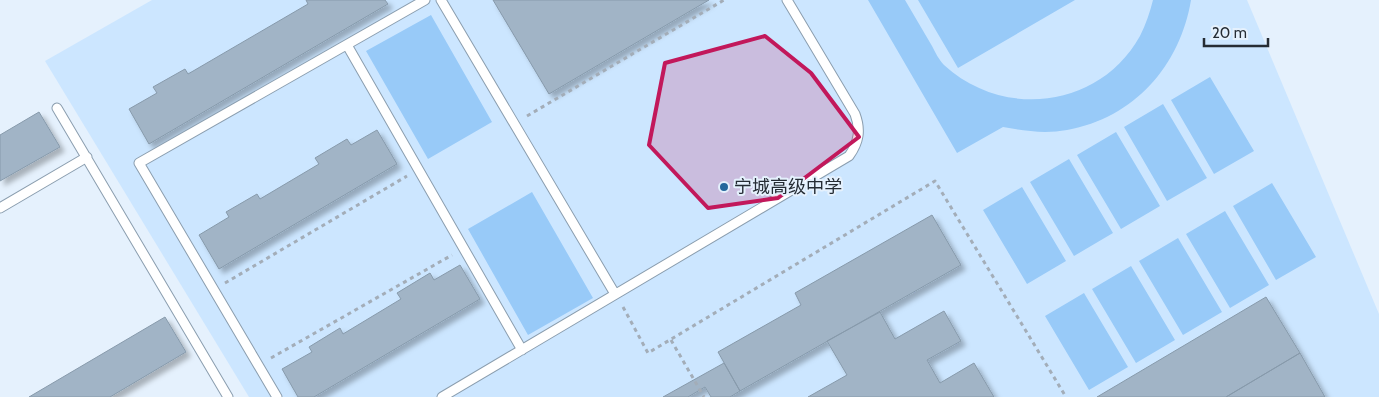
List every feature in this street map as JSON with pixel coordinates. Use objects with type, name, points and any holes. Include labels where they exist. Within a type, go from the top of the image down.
[{"type":"lane","points":[[277,397],[139,163],[425,0]]},
{"type":"lane","points":[[441,0],[615,294]]},
{"type":"lane","points":[[442,397],[849,156],[858,140],[858,123],[855,114],[787,0]]},
{"type":"lane","points":[[347,45],[522,350]]},
{"type":"lane","points":[[57,108],[228,397]]},
{"type":"lane","points":[[0,208],[87,157]]},
{"type":"path","points":[[514,124],[724,0]]},
{"type":"path","points":[[213,290],[418,169]]},
{"type":"path","points":[[615,294],[648,354],[936,181],[1066,397]]},
{"type":"path","points":[[258,366],[464,249]]},
{"type":"path","points":[[671,340],[704,397]]},
{"type":"highlighted area","points":[[765,36],[811,73],[859,137],[778,198],[708,208],[649,145],[665,63]]},
{"type":"shaded area","name":"宁城高级中学","points":[[152,0],[1247,0],[1379,314],[1379,397],[249,397],[45,61]]},
{"type":"shaded area","points":[[868,0],[905,0],[944,65],[968,82],[994,94],[1022,99],[1050,98],[1076,91],[1101,79],[1123,60],[1140,36],[1153,0],[1191,0],[1185,24],[1165,67],[1133,101],[1113,114],[1091,124],[1067,130],[1035,132],[1003,127],[957,153]]},
{"type":"shaded area","points":[[918,0],[1075,0],[958,68]]},
{"type":"shaded area","points":[[431,15],[492,122],[428,159],[366,51]]},
{"type":"shaded area","points":[[1210,77],[1254,151],[1214,174],[1171,100]]},
{"type":"shaded area","points":[[1163,104],[1207,178],[1167,201],[1124,127]]},
{"type":"shaded area","points":[[1116,132],[1160,206],[1121,229],[1077,155]]},
{"type":"shaded area","points":[[1069,159],[1113,233],[1074,256],[1030,182]]},
{"type":"shaded area","points":[[1272,183],[1316,257],[1276,280],[1233,206]]},
{"type":"shaded area","points":[[1022,187],[1066,261],[1027,284],[983,210]]},
{"type":"shaded area","points":[[532,192],[593,298],[528,335],[468,229]]},
{"type":"shaded area","points":[[1225,211],[1269,285],[1230,308],[1186,234]]},
{"type":"shaded area","points":[[1178,238],[1222,312],[1183,335],[1139,261]]},
{"type":"shaded area","points":[[1131,266],[1175,340],[1136,363],[1092,289]]},
{"type":"shaded area","points":[[1084,293],[1128,367],[1089,390],[1045,316]]},
{"type":"building","points":[[306,0],[385,0],[388,4],[149,144],[129,109],[157,93],[153,87],[185,69],[188,74],[308,4]]},
{"type":"building","points":[[493,0],[709,0],[549,94]]},
{"type":"building","points":[[39,112],[60,147],[0,181],[0,135]]},
{"type":"building","points":[[377,130],[397,164],[219,269],[199,235],[229,217],[226,212],[257,194],[260,199],[319,164],[315,158],[347,139],[351,145]]},
{"type":"building","points":[[932,215],[961,265],[740,391],[718,352],[801,305],[795,293]]},
{"type":"building","points":[[460,265],[480,299],[314,397],[298,397],[282,369],[312,352],[309,347],[340,328],[343,334],[401,299],[397,293],[430,273],[434,280]]},
{"type":"building","points":[[1266,297],[1300,353],[1226,397],[1097,397]]},
{"type":"building","points":[[944,311],[961,341],[927,360],[940,383],[974,363],[994,397],[808,397],[847,375],[827,341],[880,312],[895,339]]},
{"type":"building","points":[[165,317],[186,352],[110,397],[29,397]]},
{"type":"building","points":[[1300,353],[1325,397],[1226,397]]},
{"type":"building","points":[[724,363],[740,391],[730,397],[711,397],[705,387],[688,397],[663,397]]},
{"type":"place","name":"宁城高级中学","points":[[724,187]]}]
